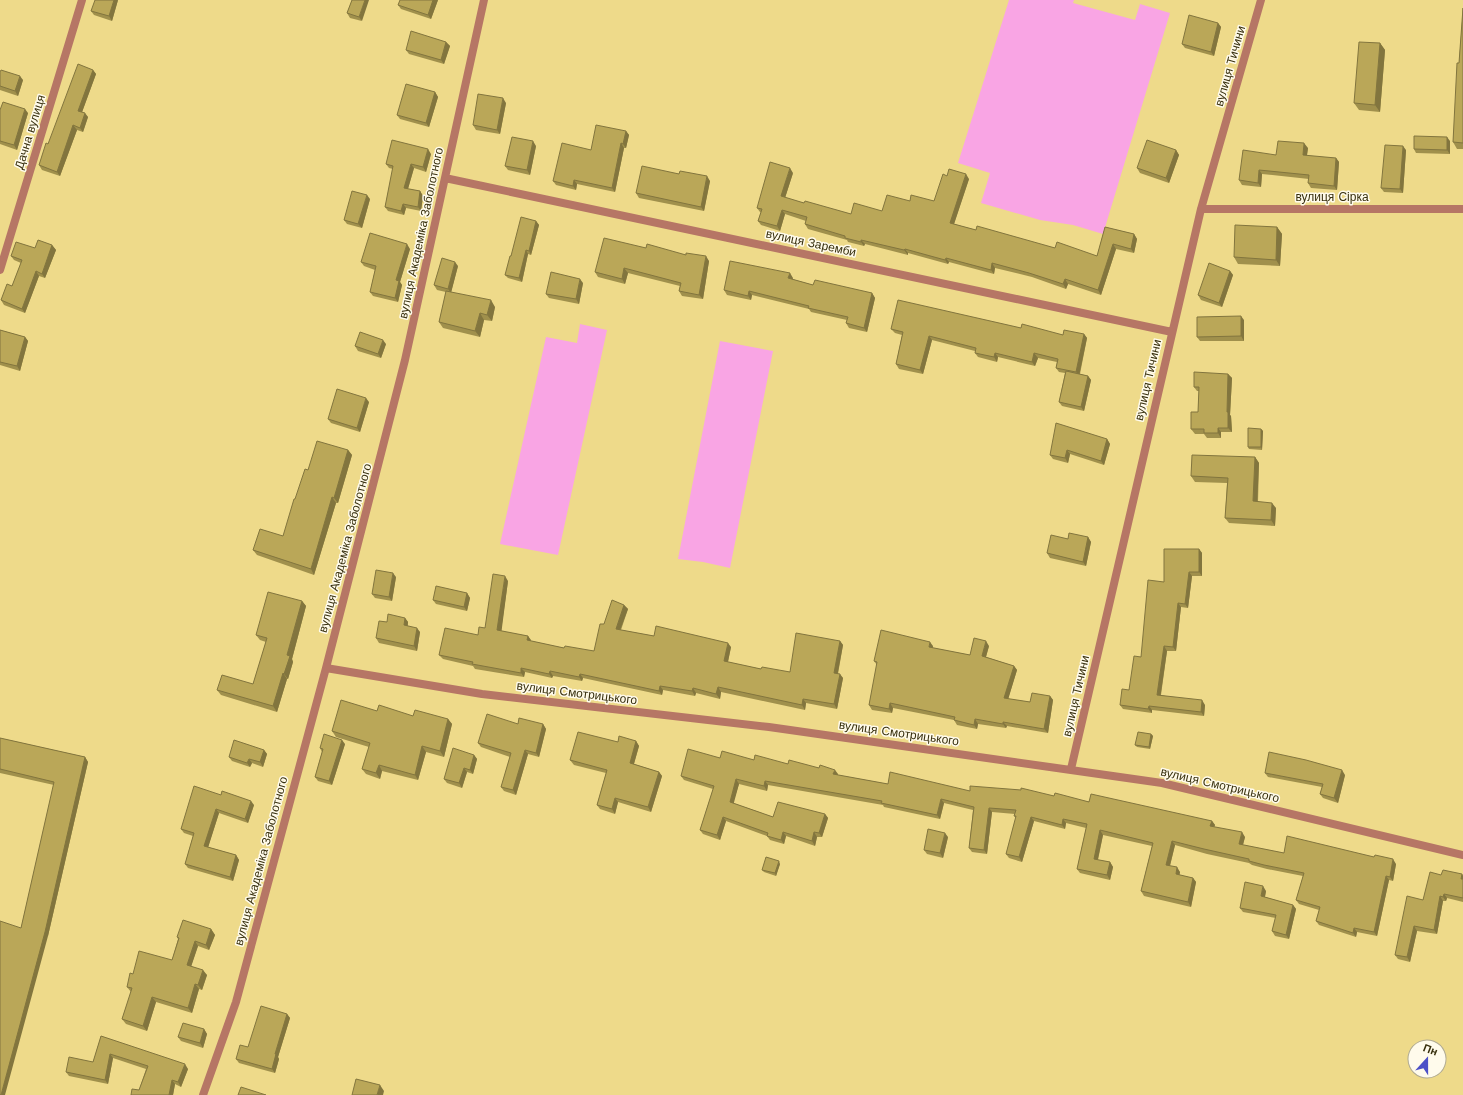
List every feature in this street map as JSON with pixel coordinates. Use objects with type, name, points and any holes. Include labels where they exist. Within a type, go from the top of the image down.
[{"type":"street","name":"Дачна вулиця","points":[[0,270],[82,0]]},
{"type":"street","name":"вулиця Академіка Заболотного","points":[[203,1095],[236,1002],[326,668],[405,360],[484,0]]},
{"type":"street","name":"вулиця Тичини","points":[[1071,769],[1201,209],[1261,0]]},
{"type":"street","name":"вулиця Заремби","points":[[445,178],[1172,332]]},
{"type":"street","name":"вулиця Сірка","points":[[1201,209],[1463,209]]},
{"type":"street","name":"вулиця Смотрицького","points":[[326,668],[482,694],[769,726],[925,750],[1071,769],[1162,783],[1463,855]]},
{"type":"shaded area","points":[[1009,0],[1074,0],[1073,3],[1135,20],[1140,4],[1170,13],[1103,234],[1073,225],[1040,220],[981,203],[990,173],[958,163]]},
{"type":"shaded area","points":[[580,324],[607,330],[558,555],[500,544],[546,337],[577,343]]},
{"type":"shaded area","points":[[720,341],[773,351],[730,568],[703,562],[678,559]]},
{"type":"building","points":[[95,0],[114,0],[109,16],[91,11]]},
{"type":"building","points":[[352,0],[365,0],[359,17],[347,13]]},
{"type":"building","points":[[400,0],[433,0],[428,15],[398,5]]},
{"type":"building","points":[[1463,8],[1463,143],[1453,142],[1457,63],[1459,63]]},
{"type":"building","points":[[1189,15],[1218,23],[1211,52],[1182,44]]},
{"type":"building","points":[[411,31],[446,42],[441,60],[406,50]]},
{"type":"building","points":[[1359,42],[1380,43],[1375,105],[1354,103]]},
{"type":"building","points":[[78,64],[93,70],[78,111],[85,113],[80,128],[73,125],[57,172],[39,165],[46,143],[48,144]]},
{"type":"building","points":[[1,70],[20,76],[15,91],[0,86]]},
{"type":"building","points":[[406,84],[435,92],[426,123],[397,115]]},
{"type":"building","points":[[478,94],[503,98],[497,130],[473,125]]},
{"type":"building","points":[[3,102],[25,109],[14,145],[0,141],[0,110]]},
{"type":"building","points":[[596,125],[626,131],[623,144],[621,143],[612,188],[574,180],[573,186],[553,181],[562,143],[591,150]]},
{"type":"building","points":[[1414,136],[1447,137],[1447,150],[1414,149]]},
{"type":"building","points":[[512,137],[533,141],[527,170],[505,166]]},
{"type":"building","points":[[392,140],[428,149],[423,167],[411,164],[404,188],[420,191],[418,207],[403,204],[401,211],[385,207],[393,166],[386,164]]},
{"type":"building","points":[[1147,140],[1176,150],[1166,178],[1137,168]]},
{"type":"building","points":[[1278,141],[1304,143],[1303,155],[1336,158],[1334,186],[1308,183],[1309,175],[1259,170],[1258,183],[1239,180],[1243,150],[1276,155]]},
{"type":"building","points":[[1385,145],[1403,146],[1400,189],[1381,188]]},
{"type":"building","points":[[770,162],[790,168],[781,196],[851,214],[854,203],[882,211],[887,195],[910,201],[911,195],[934,201],[943,174],[947,176],[949,169],[966,174],[950,223],[976,230],[977,226],[1055,248],[1057,242],[1097,256],[1105,227],[1134,234],[1131,249],[1113,244],[1098,290],[1065,279],[1063,284],[992,263],[991,270],[905,249],[845,238],[845,236],[805,224],[807,217],[782,210],[777,226],[758,221],[762,209],[757,208]]},
{"type":"building","points":[[642,166],[679,174],[680,171],[707,176],[701,207],[636,193]]},
{"type":"building","points":[[352,191],[367,195],[358,224],[344,220]]},
{"type":"building","points":[[521,217],[536,221],[529,251],[526,250],[519,278],[505,275]]},
{"type":"building","points":[[1235,225],[1277,227],[1276,260],[1234,257]]},
{"type":"building","points":[[370,233],[407,244],[396,280],[399,281],[395,298],[370,292],[376,266],[361,262]]},
{"type":"building","points":[[604,238],[646,248],[647,244],[686,255],[686,253],[706,256],[699,295],[679,291],[681,283],[624,268],[622,279],[595,272]]},
{"type":"building","points":[[38,240],[52,245],[42,274],[36,271],[22,309],[1,300],[7,284],[12,286],[22,260],[11,256],[16,242],[35,248]]},
{"type":"building","points":[[442,258],[455,262],[448,289],[434,285]]},
{"type":"building","points":[[730,261],[790,273],[788,278],[813,285],[815,280],[872,293],[864,328],[846,323],[848,317],[808,308],[809,306],[749,291],[748,296],[724,290]]},
{"type":"building","points":[[1209,263],[1230,271],[1219,303],[1198,295]]},
{"type":"building","points":[[551,272],[580,279],[576,299],[546,294]]},
{"type":"building","points":[[446,291],[491,300],[487,315],[480,313],[475,331],[439,322]]},
{"type":"building","points":[[898,300],[1021,328],[1022,324],[1063,335],[1064,330],[1084,334],[1076,372],[1056,368],[1058,359],[1034,353],[1032,362],[995,353],[994,357],[975,353],[976,348],[929,336],[920,370],[896,364],[903,332],[891,329]]},
{"type":"building","points":[[1241,316],[1241,336],[1197,337],[1197,317]]},
{"type":"building","points":[[0,330],[25,337],[17,366],[0,362]]},
{"type":"building","points":[[360,332],[383,340],[378,354],[355,346]]},
{"type":"building","points":[[1066,371],[1088,376],[1081,407],[1059,402]]},
{"type":"building","points":[[1194,372],[1228,374],[1228,428],[1218,428],[1218,433],[1204,433],[1204,429],[1191,429],[1191,412],[1198,412],[1199,387],[1194,387]]},
{"type":"building","points":[[337,389],[366,398],[357,428],[328,419]]},
{"type":"building","points":[[1056,423],[1107,439],[1101,461],[1067,450],[1065,458],[1050,455]]},
{"type":"building","points":[[1248,428],[1261,429],[1261,447],[1248,447]]},
{"type":"building","points":[[317,441],[348,450],[334,498],[332,497],[311,569],[253,550],[260,529],[283,536],[294,499],[305,469],[308,470]]},
{"type":"building","points":[[1192,455],[1255,457],[1253,501],[1272,503],[1271,520],[1225,518],[1228,478],[1191,476]]},
{"type":"building","points":[[1069,533],[1088,537],[1083,562],[1047,553],[1051,535],[1068,539]]},
{"type":"building","points":[[1164,549],[1199,549],[1199,572],[1189,572],[1185,604],[1178,603],[1173,647],[1164,646],[1157,695],[1202,700],[1201,712],[1149,706],[1148,709],[1120,705],[1122,689],[1129,690],[1134,656],[1141,657],[1148,580],[1164,582]]},
{"type":"building","points":[[376,570],[393,573],[389,597],[372,594]]},
{"type":"building","points":[[493,574],[505,576],[497,630],[528,636],[527,640],[564,648],[565,646],[594,651],[600,624],[604,624],[612,600],[624,605],[616,629],[654,636],[656,626],[728,643],[724,661],[761,669],[762,667],[790,672],[796,633],[840,641],[834,673],[840,674],[834,704],[803,699],[802,705],[718,687],[716,694],[693,688],[692,691],[660,686],[659,691],[580,674],[579,677],[550,671],[549,674],[521,668],[521,673],[472,664],[473,662],[439,655],[445,628],[478,635],[479,627],[485,628]]},
{"type":"building","points":[[436,586],[467,593],[464,607],[433,600]]},
{"type":"building","points":[[268,592],[302,601],[287,655],[290,656],[273,706],[217,690],[222,675],[253,684],[267,638],[256,635]]},
{"type":"building","points":[[388,614],[405,618],[404,625],[417,628],[414,646],[376,638],[379,621],[387,622]]},
{"type":"building","points":[[881,630],[930,642],[929,647],[970,655],[974,638],[986,641],[982,656],[1014,666],[1004,698],[1030,702],[1032,693],[1050,696],[1044,729],[975,719],[974,725],[954,720],[955,717],[890,703],[889,709],[869,705],[877,662],[874,661]]},
{"type":"building","points":[[341,700],[377,711],[379,705],[413,716],[415,710],[448,719],[440,751],[422,746],[415,775],[379,765],[376,773],[362,769],[370,743],[332,731]]},
{"type":"building","points":[[487,714],[518,724],[519,718],[543,724],[536,753],[525,750],[513,790],[501,787],[511,753],[478,743]]},
{"type":"building","points":[[578,732],[618,742],[619,736],[636,741],[630,763],[659,772],[648,807],[615,798],[612,809],[597,805],[607,770],[570,760]]},
{"type":"building","points":[[1138,732],[1151,734],[1149,747],[1135,745]]},
{"type":"building","points":[[324,734],[342,740],[329,781],[315,777],[323,749],[320,748]]},
{"type":"building","points":[[0,738],[85,757],[45,932],[1,1095],[0,921],[21,928],[54,782],[0,769]]},
{"type":"building","points":[[234,740],[264,750],[260,762],[249,759],[247,763],[229,757]]},
{"type":"building","points":[[453,748],[474,755],[470,770],[464,768],[459,783],[444,779]]},
{"type":"building","points":[[688,749],[720,758],[722,751],[754,760],[755,755],[788,764],[789,760],[819,768],[820,765],[835,770],[833,774],[888,784],[890,772],[970,791],[970,786],[1021,790],[1021,788],[1054,796],[1055,793],[1089,802],[1091,794],[1212,821],[1210,826],[1242,832],[1239,844],[1284,853],[1287,836],[1374,857],[1375,855],[1393,859],[1390,877],[1386,876],[1374,932],[1354,928],[1353,933],[1316,921],[1320,907],[1296,900],[1304,873],[1264,865],[1249,861],[1249,859],[1172,841],[1166,865],[1177,867],[1176,874],[1193,878],[1188,902],[1141,891],[1153,843],[1100,830],[1094,859],[1110,862],[1107,875],[1077,869],[1087,824],[1063,819],[1062,825],[1031,817],[1019,857],[1006,854],[1016,816],[1014,816],[1016,810],[989,808],[984,850],[969,848],[974,807],[941,799],[937,815],[881,803],[882,801],[765,781],[764,786],[736,779],[730,802],[773,817],[778,802],[825,814],[819,833],[814,832],[812,841],[783,832],[781,840],[767,836],[768,833],[723,817],[717,835],[700,830],[714,786],[681,776]]},
{"type":"building","points":[[1269,752],[1342,770],[1334,798],[1320,794],[1323,784],[1265,773]]},
{"type":"building","points":[[194,786],[221,795],[222,791],[251,801],[245,819],[216,809],[204,846],[236,855],[230,877],[185,864],[194,833],[181,829]]},
{"type":"building","points":[[928,829],[945,833],[940,853],[924,850]]},
{"type":"building","points":[[766,857],[779,861],[775,873],[762,870]]},
{"type":"building","points":[[1443,870],[1462,874],[1461,879],[1463,879],[1463,898],[1444,894],[1443,897],[1440,896],[1434,930],[1414,926],[1407,957],[1395,955],[1407,896],[1423,900],[1430,872],[1441,875]]},
{"type":"building","points":[[1245,882],[1263,886],[1261,896],[1293,905],[1286,935],[1272,931],[1276,915],[1240,908]]},
{"type":"building","points":[[183,920],[211,929],[206,945],[195,941],[187,965],[203,970],[198,985],[195,984],[188,1008],[152,997],[143,1026],[122,1019],[132,988],[127,987],[130,973],[133,974],[139,951],[172,960],[179,938],[177,937]]},
{"type":"building","points":[[261,1006],[287,1014],[272,1069],[236,1059],[240,1045],[248,1047]]},
{"type":"building","points":[[183,1023],[204,1029],[200,1043],[178,1037]]},
{"type":"building","points":[[101,1036],[185,1064],[178,1082],[172,1080],[169,1095],[131,1095],[132,1089],[139,1090],[148,1066],[110,1054],[105,1080],[66,1072],[69,1057],[93,1062]]},
{"type":"building","points":[[356,1079],[380,1085],[377,1095],[352,1095]]},
{"type":"building","points":[[241,1087],[266,1095],[238,1095]]}]
